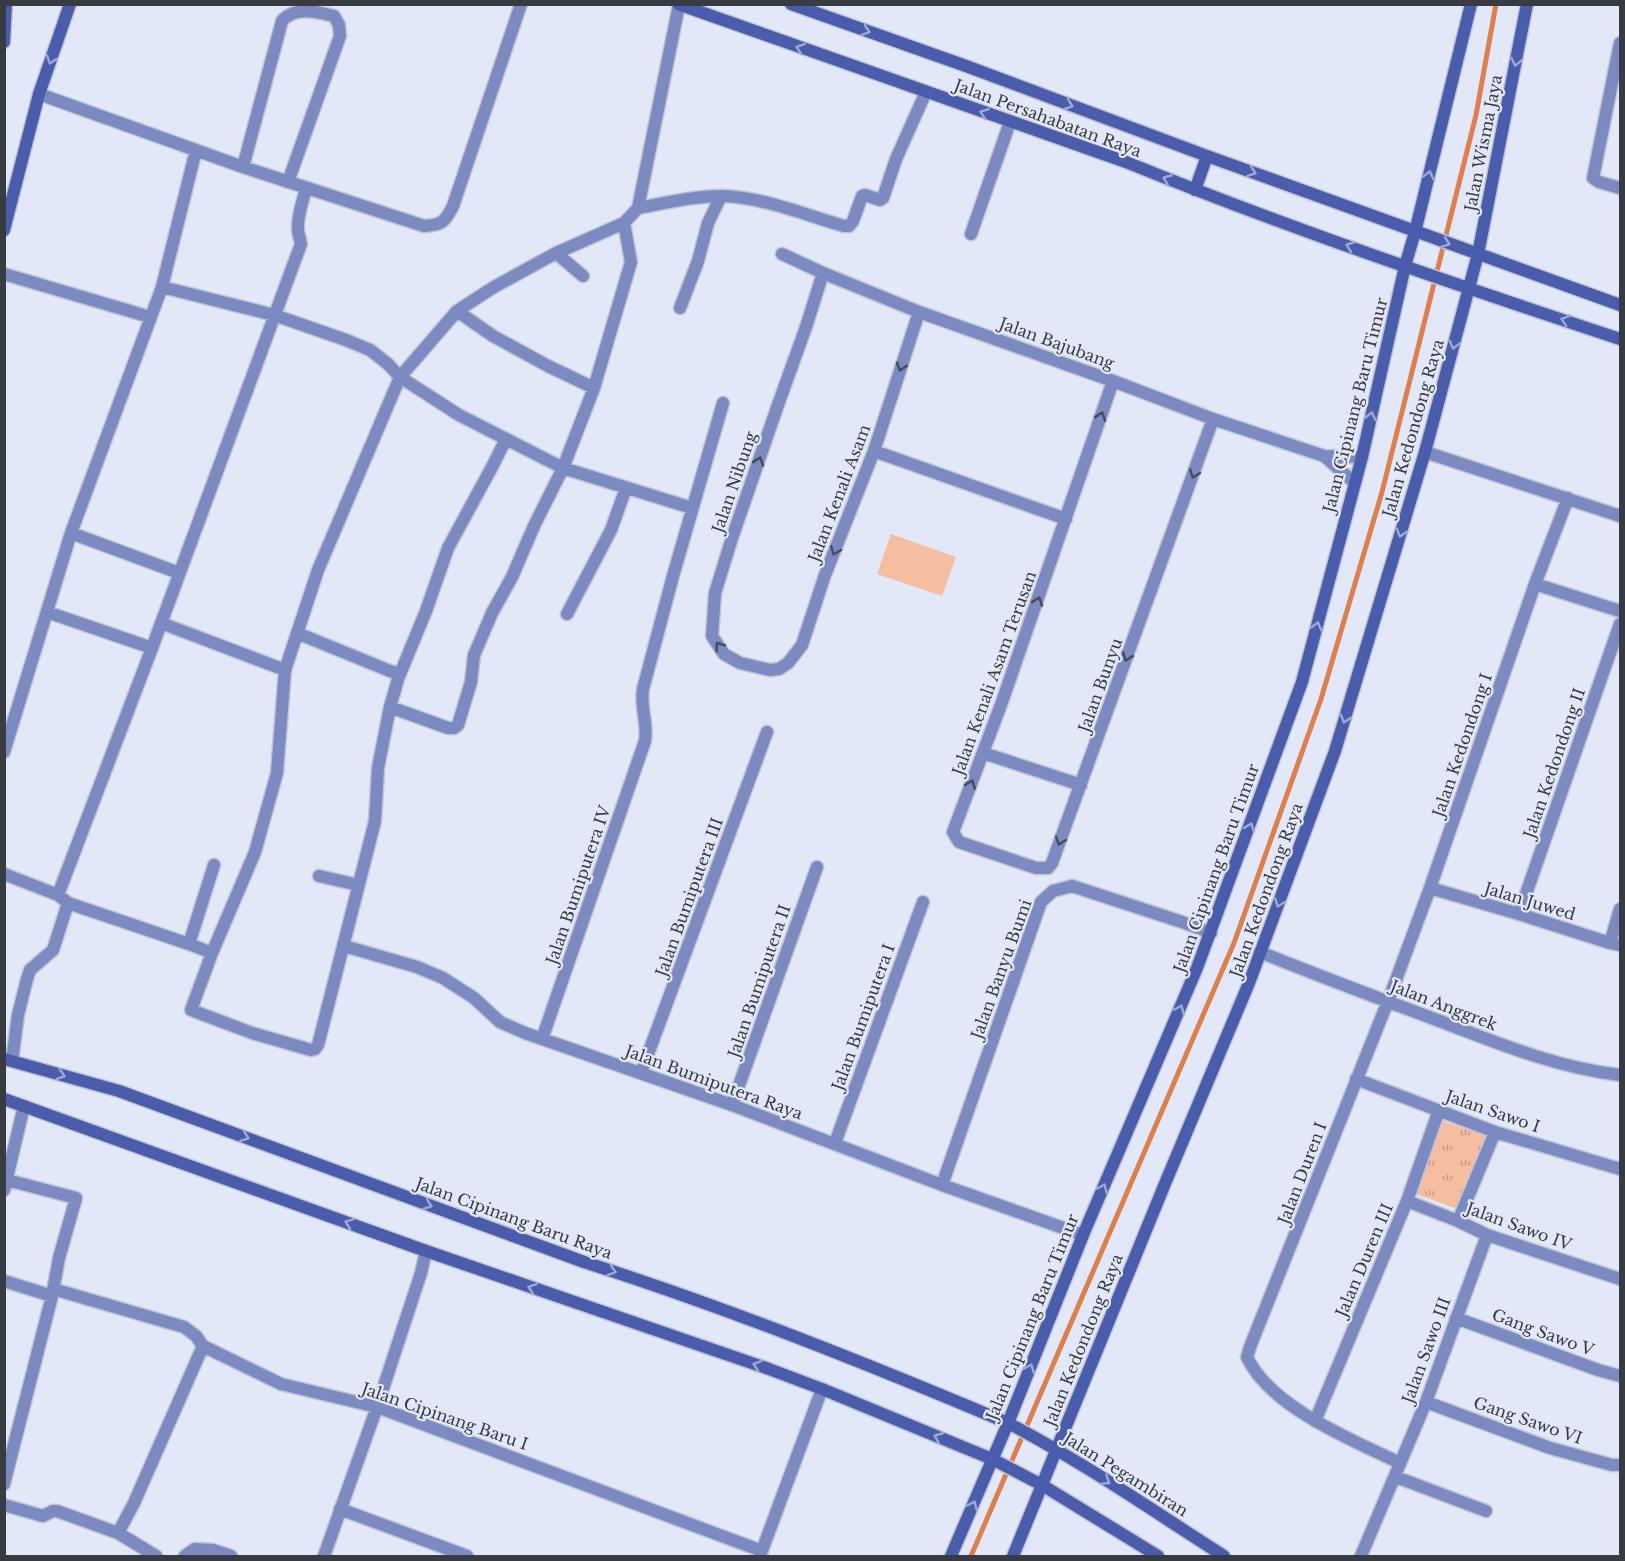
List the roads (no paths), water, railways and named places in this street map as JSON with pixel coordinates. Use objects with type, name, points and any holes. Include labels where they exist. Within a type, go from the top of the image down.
[{"type":"street","points":[[4,42],[6,4]]},
{"type":"street","points":[[4,230],[39,94],[70,4]]},
{"type":"street","points":[[39,94],[306,188],[424,226],[438,225],[447,219],[453,206],[521,4]]},
{"type":"street","name":"Jalan Persahabatan Raya","points":[[791,4],[1620,305]]},
{"type":"street","points":[[1405,266],[1420,234],[1471,4]]},
{"type":"street","name":"Jalan Wisma Jaya","points":[[1469,288],[1473,252],[1527,4]]},
{"type":"street","points":[[506,439],[448,548],[426,611],[400,674],[390,707],[378,768],[375,821],[318,1045],[311,1050],[252,1033],[191,1010],[212,953],[255,852],[277,773],[285,670],[297,633],[318,570],[400,377],[457,311],[494,287],[556,254],[624,223],[638,208],[678,5]]},
{"type":"street","name":"Jalan Persahabatan Raya","points":[[678,5],[1126,162],[1195,190],[1421,272],[1620,339]]},
{"type":"street","points":[[243,167],[282,21],[294,12],[334,16],[339,25],[340,36],[288,182]]},
{"type":"street","points":[[1620,43],[1593,178],[1620,188]]},
{"type":"street","points":[[638,208],[686,198],[721,196],[764,203],[849,226],[862,196],[880,200],[883,198],[896,159],[926,92]]},
{"type":"street","points":[[971,234],[1010,122]]},
{"type":"street","points":[[4,752],[71,533],[162,287],[196,150]]},
{"type":"street","points":[[1195,190],[1207,156]]},
{"type":"street","points":[[8,1060],[30,970],[53,950],[63,899],[179,573],[301,244],[297,232],[306,188]]},
{"type":"street","points":[[680,308],[698,261],[708,223],[721,196]]},
{"type":"street","points":[[390,707],[448,728],[458,726],[471,682],[474,655],[563,468],[594,388],[631,262],[624,223]]},
{"type":"street","points":[[556,254],[583,276]]},
{"type":"street","name":"Jalan Bajubang","points":[[782,254],[919,312],[1213,419],[1324,456],[1362,457]]},
{"type":"street","name":"Jalan Cipinang Baru Timur","points":[[951,1557],[998,1462],[1008,1423],[1083,1235],[1197,968],[1302,682],[1362,457],[1405,266]]},
{"type":"street","name":"Jalan Nibung","points":[[770,670],[740,663],[724,654],[711,636],[715,593],[823,273]]},
{"type":"street","points":[[4,274],[150,316]]},
{"type":"street","points":[[162,287],[274,315],[370,350],[400,377],[459,415],[563,468],[692,508],[723,403]]},
{"type":"street","name":"Jalan Kedondong Raya","points":[[1013,1557],[1249,983],[1335,751],[1425,452],[1469,288]]},
{"type":"street","points":[[457,311],[493,336],[594,388]]},
{"type":"street","name":"Jalan Kenali Asam","points":[[770,670],[780,669],[788,663],[802,645],[825,575],[874,451],[919,312]]},
{"type":"street","name":"Jalan Kenali Asam Terusan","points":[[956,839],[953,832],[983,753],[1113,381]]},
{"type":"street","name":"Jalan Bunyu","points":[[956,839],[1036,868],[1048,868],[1052,863],[1213,419]]},
{"type":"street","points":[[874,451],[1066,519]]},
{"type":"street","points":[[1425,452],[1620,516]]},
{"type":"street","name":"Jalan Bajubang","points":[[1324,456],[1355,483]]},
{"type":"street","points":[[567,614],[611,530],[626,488]]},
{"type":"street","name":"Jalan Kedondong I","points":[[1388,1002],[1430,888],[1535,584],[1568,498]]},
{"type":"street","name":"Jalan Bumiputera IV","points":[[542,1039],[645,741],[643,689],[692,508]]},
{"type":"street","points":[[71,533],[179,573]]},
{"type":"street","points":[[1535,584],[1620,612]]},
{"type":"street","points":[[47,612],[152,648]]},
{"type":"street","points":[[161,623],[285,670]]},
{"type":"street","name":"Jalan Kedondong II","points":[[1519,914],[1620,624]]},
{"type":"street","points":[[297,633],[400,674]]},
{"type":"street","name":"Jalan Bumiputera III","points":[[641,1073],[767,732]]},
{"type":"street","points":[[983,753],[1081,785]]},
{"type":"street","points":[[189,944],[214,865]]},
{"type":"street","name":"Jalan Bumiputera II","points":[[732,1105],[816,867]]},
{"type":"street","points":[[4,874],[63,899],[212,953]]},
{"type":"street","points":[[319,876],[358,885]]},
{"type":"street","name":"Jalan Banyu Bumi","points":[[942,1185],[1041,902],[1053,891],[1072,886],[1210,933]]},
{"type":"street","name":"Jalan Juwed","points":[[1430,888],[1615,944]]},
{"type":"street","name":"Jalan Bumiputera I","points":[[835,1143],[923,902]]},
{"type":"street","points":[[1615,944],[1620,909]]},
{"type":"street","name":"Jalan Bumiputera Raya","points":[[344,946],[417,967],[443,978],[474,998],[501,1022],[542,1039],[732,1105],[942,1185],[1083,1235]]},
{"type":"street","name":"Jalan Anggrek","points":[[1260,952],[1524,1053],[1597,1072],[1620,1075]]},
{"type":"street","name":"Jalan Duren I","points":[[1315,1421],[1285,1400],[1258,1376],[1247,1357],[1388,1002]]},
{"type":"street","name":"Jalan Cipinang Baru Raya","points":[[8,1060],[119,1091],[584,1262],[651,1283],[903,1378],[1008,1423]]},
{"type":"street","name":"Jalan Sawo I","points":[[1356,1079],[1495,1132],[1620,1169]]},
{"type":"street","points":[[4,1099],[426,1251],[822,1389],[998,1462],[1042,1485],[1158,1557]]},
{"type":"street","points":[[4,1484],[59,1258],[76,1198],[6,1185],[24,1106]]},
{"type":"street","name":"Jalan Duren III","points":[[1315,1421],[1407,1201],[1439,1110]]},
{"type":"street","points":[[1458,1221],[1495,1132]]},
{"type":"street","name":"Jalan Sawo IV","points":[[1407,1201],[1487,1235],[1620,1279]]},
{"type":"street","name":"Jalan Sawo III","points":[[1361,1557],[1426,1402],[1487,1235]]},
{"type":"street","points":[[324,1557],[377,1407],[421,1273],[426,1251]]},
{"type":"street","name":"Jalan Cipinang Baru I","points":[[4,1281],[184,1327],[196,1336],[203,1346],[281,1384],[377,1407],[761,1554]]},
{"type":"street","name":"Gang Sawo V","points":[[1456,1318],[1620,1376]]},
{"type":"street","points":[[118,1533],[143,1484],[203,1346]]},
{"type":"street","points":[[761,1554],[822,1389]]},
{"type":"street","name":"Gang Sawo VI","points":[[1426,1402],[1550,1448],[1612,1465],[1620,1465]]},
{"type":"street","points":[[1315,1421],[1400,1463]]},
{"type":"street","name":"Jalan Pegambiran","points":[[1008,1423],[1057,1450],[1224,1557]]},
{"type":"street","points":[[1396,1477],[1486,1511]]},
{"type":"street","points":[[4,1505],[43,1516],[57,1511],[118,1533],[156,1557]]},
{"type":"street","points":[[340,1509],[467,1557]]},
{"type":"street","points":[[190,1553],[213,1550],[231,1557]]},
{"type":"waterway","points":[[971,1556],[1234,943],[1321,699],[1382,492],[1476,115],[1496,4]]}]
